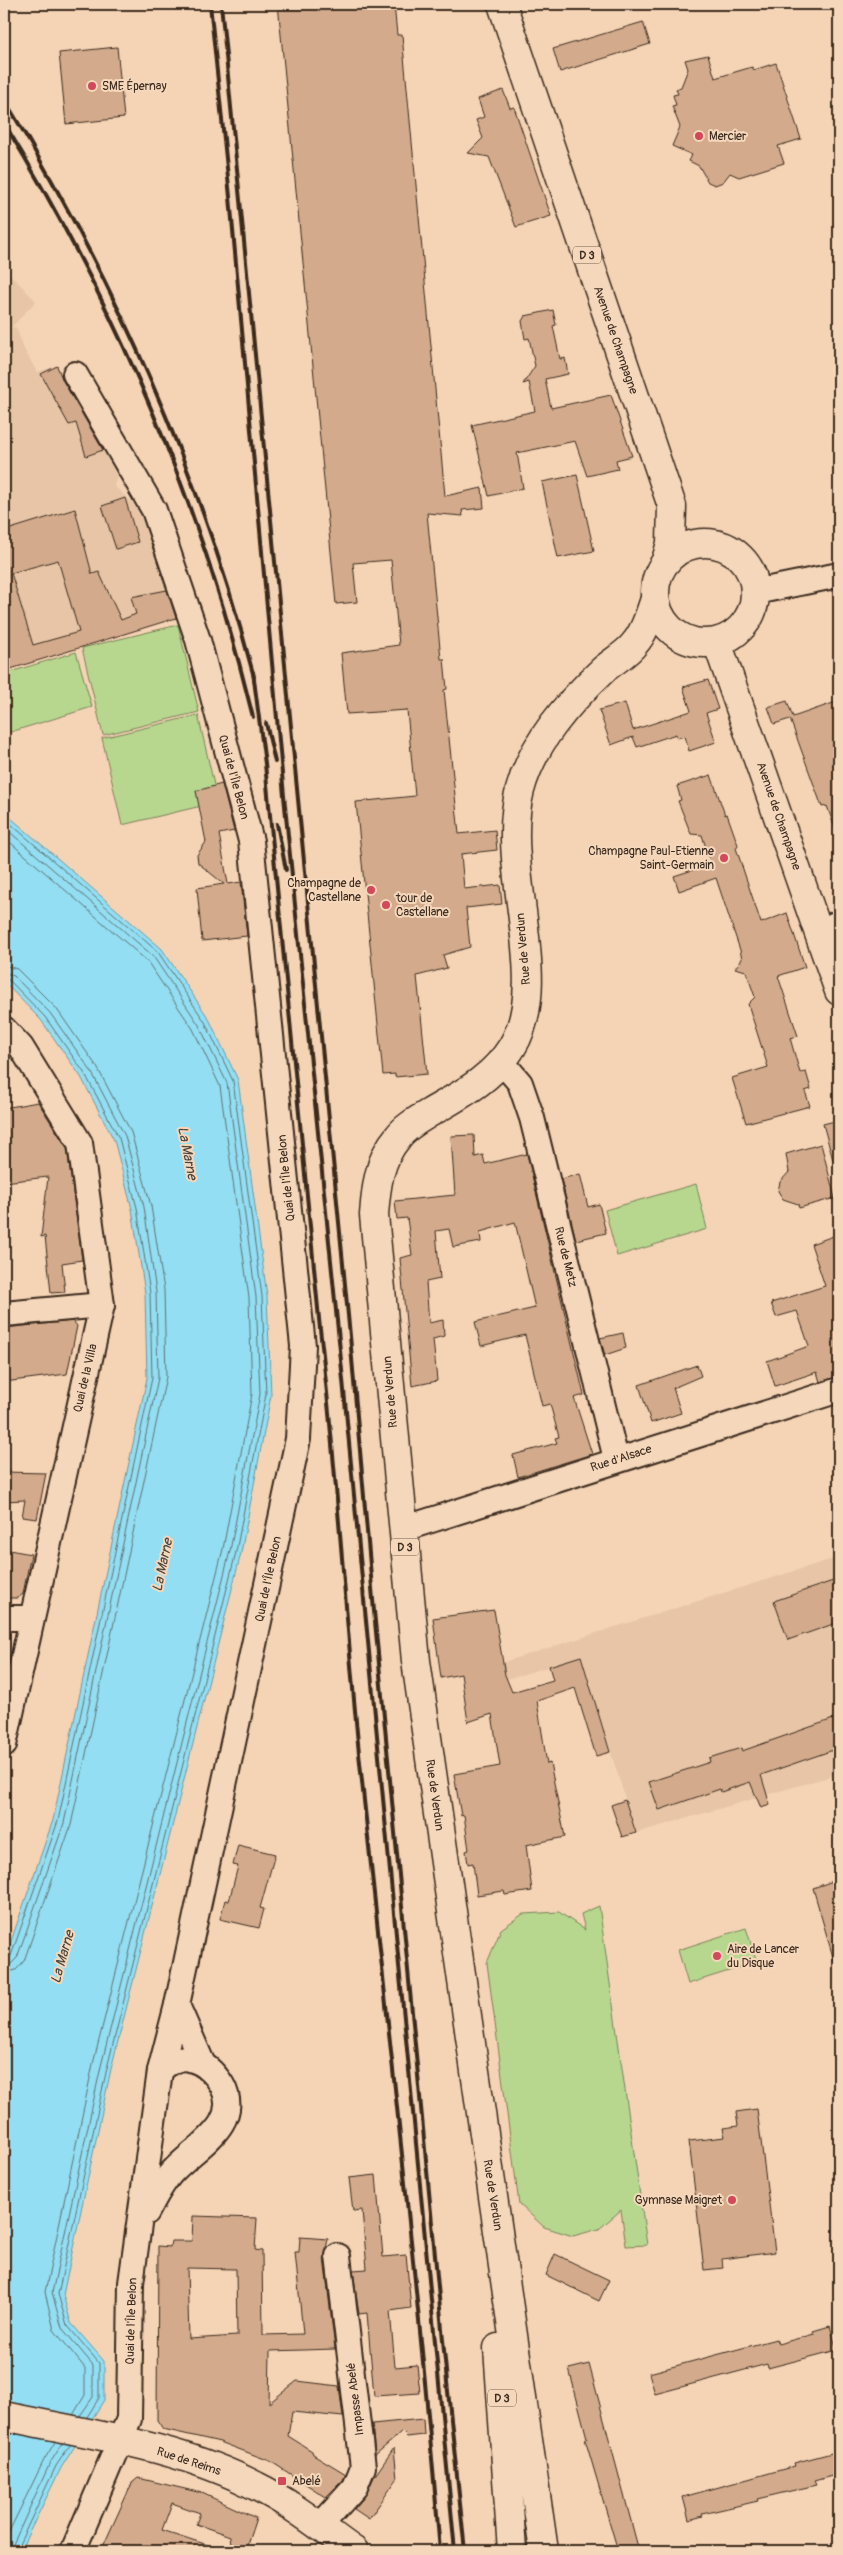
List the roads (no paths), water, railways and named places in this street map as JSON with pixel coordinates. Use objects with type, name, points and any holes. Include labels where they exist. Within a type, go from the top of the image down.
[{"type":"main road","name":"Avenue de Champagne","points":[[502,4],[672,506],[671,543],[666,561]]},
{"type":"main road","name":"Avenue de Champagne","points":[[672,506],[714,544]]},
{"type":"main road","points":[[635,643],[682,638],[705,643],[718,642],[733,635],[745,624],[753,609],[755,592],[753,579],[747,566],[727,548],[714,544],[688,546],[666,561],[659,572],[655,585],[655,599],[664,622],[682,638]]},
{"type":"main road","name":"Rue de Verdun","points":[[544,2551],[418,1678],[374,1215],[376,1185],[381,1168],[398,1136],[412,1124],[476,1086],[502,1062],[520,1034],[526,1005],[526,953],[515,861],[514,835],[520,790],[541,743],[559,717],[579,693],[635,643],[655,599]]},
{"type":"main road","name":"Avenue de Champagne","points":[[718,642],[829,927],[839,991]]},
{"type":"main road","name":"Rue de Verdun","points":[[500,2244],[498,2339],[512,2551]]},
{"type":"main road","name":"Rue de Reims","points":[[4,2416],[118,2433],[200,2462],[258,2486],[354,2551]]},
{"type":"street","name":"Quai de l'Île Belon","points":[[75,374],[154,510],[198,640],[251,841],[303,1346],[298,1439],[177,2006],[160,2071],[131,2283],[118,2433]]},
{"type":"street","points":[[755,592],[839,576]]},
{"type":"street","name":"Quai de la Villa","points":[[4,1029],[13,1048],[80,1143],[102,1305],[30,1618],[4,1745]]},
{"type":"street","name":"Rue de Metz","points":[[502,1062],[520,1083],[532,1118],[616,1459]]},
{"type":"street","points":[[4,1314],[102,1305]]},
{"type":"street","name":"Rue d'Alsace","points":[[403,1529],[616,1459],[839,1390]]},
{"type":"street","points":[[4,1618],[30,1618]]},
{"type":"street","name":"Quai de l'Île Belon","points":[[140,2224],[164,2182],[219,2128],[227,2113],[227,2095],[216,2075],[202,2062],[177,2006]]},
{"type":"street","points":[[160,2071],[166,2065],[184,2057],[202,2062]]},
{"type":"street","name":"Impasse Abelé","points":[[319,2526],[355,2487],[363,2467],[338,2256]]},
{"type":"street","points":[[73,2551],[118,2433]]},
{"type":"water","name":"La Marne","points":[[4,812],[162,949],[209,1019],[238,1080],[267,1296],[271,1395],[241,1553],[111,2069],[63,2295],[71,2323],[104,2361],[104,2400],[61,2468],[20,2551],[4,2551],[4,1961],[53,1820],[147,1378],[145,1293],[132,1209],[114,1140],[81,1077],[41,1020],[4,982]]},
{"type":"railway","points":[[210,4],[230,197],[284,796],[343,1380],[455,2551]]},
{"type":"railway","points":[[221,4],[350,1336],[447,2382],[465,2551]]},
{"type":"railway","points":[[4,99],[82,237],[150,379],[208,526],[254,677]]},
{"type":"railway","points":[[4,123],[45,192],[83,263],[119,336],[151,410],[181,485],[208,561],[253,717]]},
{"type":"railway","points":[[253,672],[265,764],[331,1435],[359,1753],[412,2252],[440,2551]]},
{"type":"railway","points":[[266,723],[275,762]]},
{"type":"railway","points":[[277,824],[286,870]]},
{"type":"place","name":"SME Épernay","points":[[92,86]]},
{"type":"place","name":"Mercier","points":[[699,136]]},
{"type":"place","name":"Champagne Paul-Etienne Saint-Germain","points":[[724,858]]},
{"type":"place","name":"Champagne de Castellane","points":[[371,890]]},
{"type":"place","name":"tour de Castellane","points":[[386,905]]},
{"type":"place","name":"Aire de Lancer du Disque","points":[[717,1956]]},
{"type":"place","name":"Gymnase Maigret","points":[[732,2200]]},
{"type":"place","name":"Abelé","points":[[282,2481]]}]
